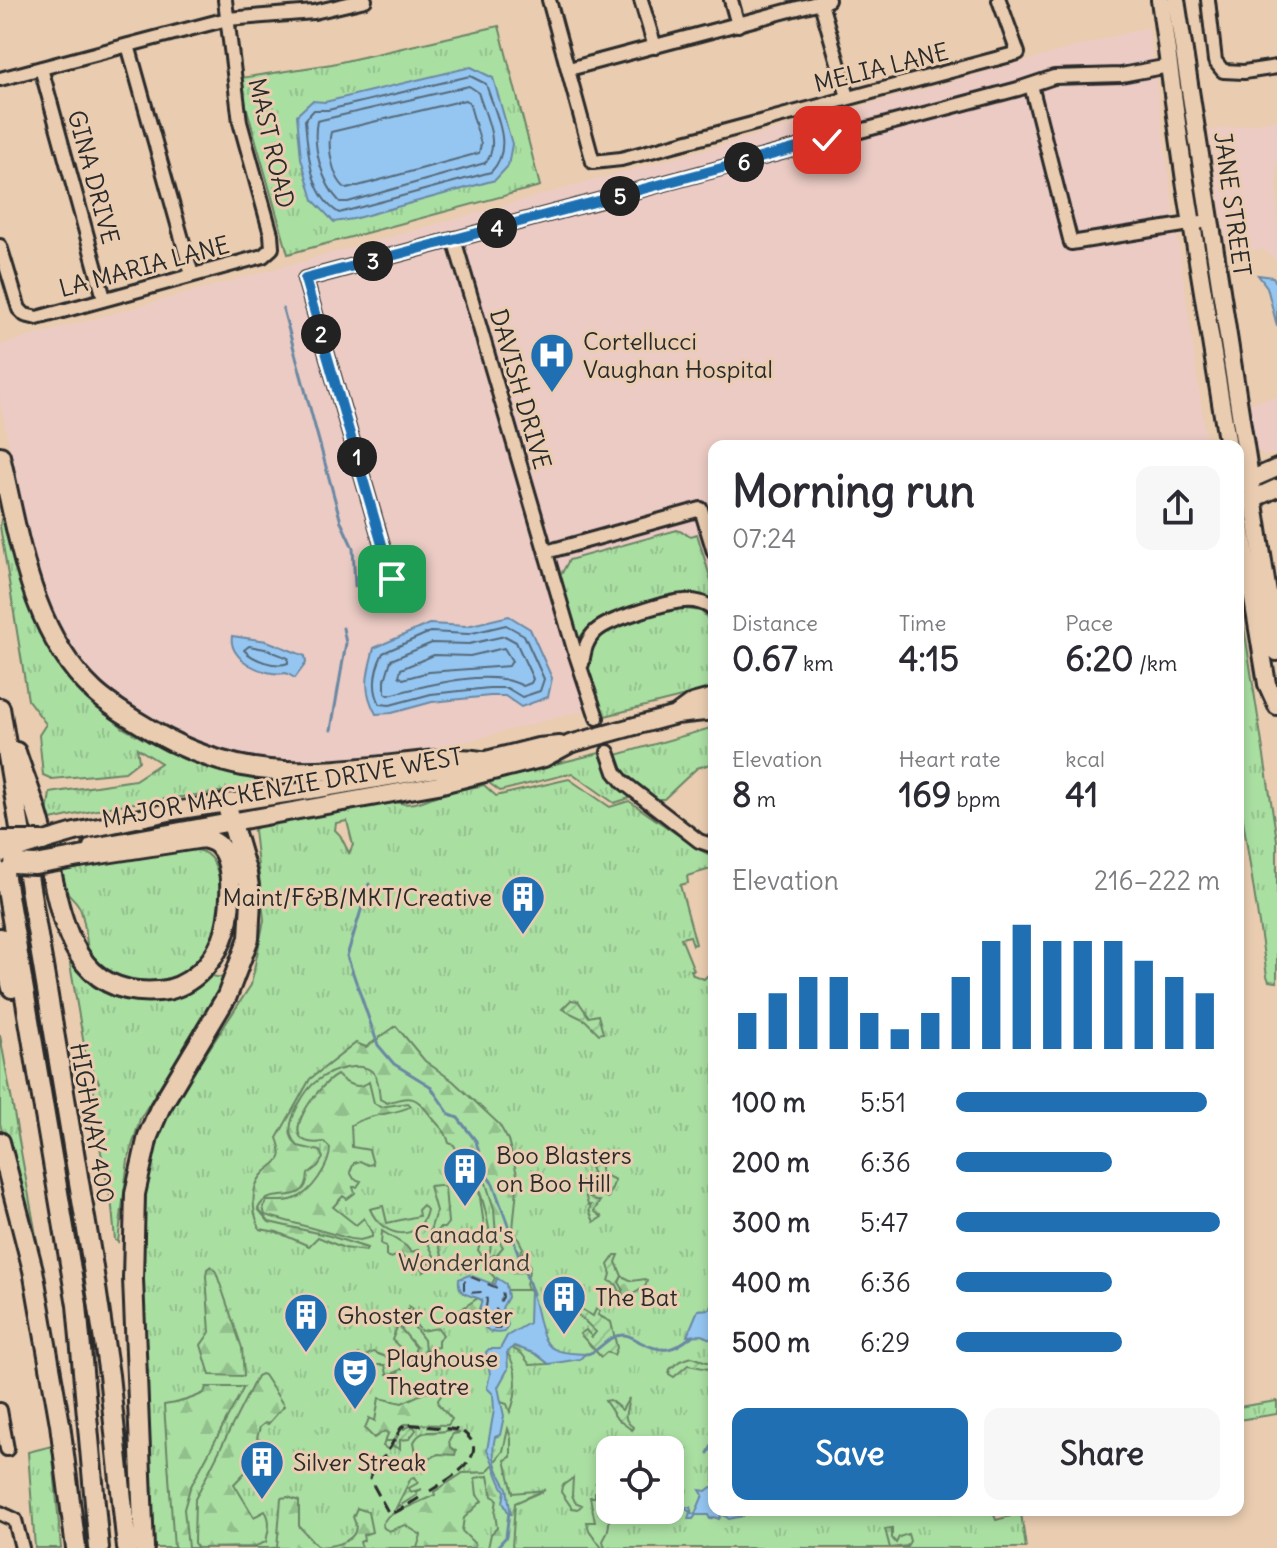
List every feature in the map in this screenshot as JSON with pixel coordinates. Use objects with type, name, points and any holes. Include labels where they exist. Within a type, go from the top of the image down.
[{"type":"highway","points":[[0,456],[32,588],[56,643],[92,690],[123,713],[170,741],[220,761],[269,770],[340,769],[455,757],[482,761]]},
{"type":"highway","points":[[1,716],[41,827],[60,912],[72,945],[89,968],[110,983],[150,992],[170,990],[193,977],[215,958],[228,926],[231,889],[223,851],[217,843],[203,838],[80,857],[35,865],[5,862]]},
{"type":"highway","name":"HIGHWAY 400","points":[[1,716],[91,1254],[109,1375],[127,1548]]},
{"type":"highway","points":[[144,1548],[133,1279],[135,1194],[148,1136],[160,1108],[227,996],[249,938],[251,900],[247,874],[226,803]]},
{"type":"highway","points":[[0,841],[46,848]]},
{"type":"highway","name":"HIGHWAY 400","points":[[0,848],[77,1305],[99,1548]]},
{"type":"highway","points":[[0,938],[13,992],[29,1023]]},
{"type":"highway","points":[[0,1142],[33,1270],[60,1424],[76,1548]]},
{"type":"main road","name":"JANE STREET","points":[[1160,0],[1197,222],[1227,440]]},
{"type":"main road","name":"JANE STREET","points":[[1176,0],[1204,166],[1238,440]]},
{"type":"main road","points":[[1244,482],[1277,468]]},
{"type":"main road","points":[[1244,504],[1277,488]]},
{"type":"main road","name":"JANE STREET","points":[[1244,508],[1277,652]]},
{"type":"main road","name":"JANE STREET","points":[[1244,512],[1267,684],[1277,706]]},
{"type":"main road","name":"MAJOR MACKENZIE DRIVE WEST","points":[[676,715],[692,703],[708,699]]},
{"type":"main road","name":"MAJOR MACKENZIE DRIVE WEST","points":[[5,862],[46,848],[75,832],[174,811],[482,761],[538,747],[570,744],[676,715],[708,712]]},
{"type":"main road","name":"MAJOR MACKENZIE DRIVE WEST","points":[[46,848],[233,821],[438,785],[544,758],[570,744]]},
{"type":"street","name":"MAST ROAD","points":[[225,0],[240,122],[271,234],[272,248]]},
{"type":"street","points":[[0,79],[227,19],[314,12],[365,0]]},
{"type":"street","points":[[549,0],[569,69],[823,1],[848,97]]},
{"type":"street","points":[[641,0],[655,47]]},
{"type":"street","points":[[731,0],[738,25]]},
{"type":"street","name":"MELIA LANE","points":[[569,69],[593,162],[607,161],[1018,53],[999,0]]},
{"type":"street","points":[[1208,0],[1215,61],[1223,71],[1244,72],[1277,67]]},
{"type":"street","points":[[128,45],[192,275]]},
{"type":"street","points":[[397,596],[305,279],[1054,77],[1121,75],[1169,66]]},
{"type":"street","name":"GINA DRIVE","points":[[41,68],[104,298]]},
{"type":"street","points":[[1031,85],[1071,243],[1197,222]]},
{"type":"street","name":"DAVISH DRIVE","points":[[454,239],[597,718]]},
{"type":"street","name":"LA MARIA LANE","points":[[0,246],[15,299],[25,315],[37,318],[263,256],[272,248]]},
{"type":"street","points":[[546,552],[701,509],[708,532]]},
{"type":"street","points":[[581,667],[585,647],[595,632],[610,621],[683,601],[708,606]]},
{"type":"street","points":[[608,752],[615,772],[623,782],[699,841],[708,844]]},
{"type":"street","points":[[0,1410],[7,1449]]},
{"type":"street","points":[[0,1513],[15,1520],[22,1548]]},
{"type":"shaded area","name":"Cortellucci Vaughan Hospital","points":[[1148,27],[1206,439],[708,440],[708,678],[422,753],[309,761],[247,760],[212,751],[154,727],[105,688],[66,643],[28,535],[0,402],[0,345]]},
{"type":"shaded area","points":[[1277,120],[1277,261],[1262,249],[1228,254],[1209,131]]},
{"type":"shaded area","points":[[1277,397],[1277,454],[1263,455],[1256,449],[1245,404]]},
{"type":"green space","points":[[499,26],[540,186],[288,254],[243,95],[241,78],[332,64]]},
{"type":"green space","points":[[2,513],[8,516],[27,596],[100,707],[123,728],[166,751],[245,775],[325,778],[120,805],[46,821],[50,793],[135,780],[161,763],[137,748],[139,761],[125,772],[52,779],[43,775],[39,735],[46,724],[28,700],[0,526]]},
{"type":"green space","points":[[677,530],[691,536],[697,534],[708,570],[708,600],[683,594],[618,611],[598,620],[576,645],[555,576],[562,573],[569,560]]},
{"type":"green space","points":[[678,608],[701,611],[708,619],[708,690],[601,717],[588,668],[589,653],[606,632]]},
{"type":"green space","points":[[1244,627],[1277,840],[1277,982],[1269,981],[1244,826]]},
{"type":"green space","points":[[708,729],[708,765],[697,768],[664,799],[658,799],[628,776],[613,756]]},
{"type":"green space","points":[[604,752],[633,797],[614,803],[572,773],[500,791],[485,780],[498,778]]},
{"type":"green space","name":"Canada's Wonderland","points":[[569,779],[610,807],[629,801],[708,854],[708,870],[687,876],[688,883],[680,885],[696,944],[693,945],[690,936],[681,938],[694,970],[691,970],[693,975],[704,979],[708,975],[708,1516],[995,1516],[996,1520],[1021,1516],[1026,1548],[153,1548],[139,1227],[149,1156],[175,1101],[251,985],[264,920],[254,830],[265,822],[393,800],[415,803],[450,791],[484,785],[496,796]],"holes":[[[347,821],[353,845],[349,853],[335,830],[336,823]]]},
{"type":"green space","points":[[192,849],[210,858],[219,877],[222,907],[217,934],[204,955],[187,971],[165,980],[140,981],[114,973],[89,956],[81,911],[64,887],[60,872],[93,863]]},
{"type":"green space","points":[[70,964],[75,964],[98,985],[180,995],[212,976],[223,978],[218,992],[140,1119],[128,1160],[118,1242],[115,1240],[112,1207],[92,1107],[94,1090],[99,1082],[88,1068]]},
{"type":"green space","points":[[571,1000],[578,1001],[589,1017],[598,1015],[603,1033],[599,1034],[585,1020],[562,1009]]},
{"type":"green space","points":[[396,1026],[425,1061],[453,1081],[499,1124],[508,1140],[518,1178],[513,1229],[523,1248],[513,1266],[497,1254],[503,1247],[496,1236],[494,1209],[486,1183],[469,1174],[454,1145],[449,1143],[444,1131],[420,1103],[411,1098],[387,1103],[380,1099],[376,1077],[364,1067],[331,1073],[308,1090],[294,1113],[291,1135],[298,1146],[320,1151],[323,1158],[308,1174],[301,1191],[270,1198],[258,1209],[269,1222],[330,1236],[367,1248],[366,1251],[344,1248],[318,1237],[309,1246],[277,1232],[260,1229],[254,1209],[255,1188],[262,1175],[278,1161],[281,1153],[277,1138],[310,1079],[356,1043],[366,1047]]},
{"type":"green space","points":[[0,1035],[41,1263],[52,1351],[0,1123]]},
{"type":"green space","points":[[337,1075],[352,1085],[369,1082],[374,1103],[380,1107],[408,1103],[411,1106],[351,1125],[352,1147],[369,1150],[373,1164],[354,1163],[350,1172],[354,1179],[361,1181],[353,1187],[355,1193],[347,1199],[343,1196],[333,1207],[356,1225],[364,1218],[372,1237],[360,1240],[265,1215],[263,1207],[267,1201],[288,1201],[300,1196],[313,1185],[323,1170],[330,1148],[324,1142],[308,1142],[300,1137],[299,1127],[309,1104]]},
{"type":"green space","points":[[586,1158],[601,1166],[601,1173],[615,1180],[608,1198],[603,1196],[603,1186],[593,1186],[587,1195],[600,1201],[594,1211],[602,1217],[594,1222],[582,1182],[595,1179]]},
{"type":"green space","points":[[429,1186],[445,1188],[448,1223],[444,1228],[439,1228],[433,1238],[439,1245],[441,1262],[435,1258],[427,1241],[436,1211]]},
{"type":"green space","points":[[479,1190],[491,1245],[490,1251],[482,1256],[478,1250],[480,1243],[486,1240]]},
{"type":"green space","points":[[423,1205],[427,1210],[423,1221],[417,1228],[400,1233],[383,1226],[370,1209],[383,1206],[387,1223],[419,1216],[418,1210]]},
{"type":"green space","points":[[382,1231],[411,1252],[418,1250],[432,1266],[424,1272],[419,1266],[407,1263],[401,1254],[391,1258],[386,1256],[386,1246],[381,1244]]},
{"type":"green space","points":[[525,1250],[530,1267],[526,1284],[528,1290],[505,1290],[492,1284],[495,1278],[485,1267],[486,1259],[494,1255],[509,1268],[514,1268]]},
{"type":"green space","points":[[615,1255],[619,1255],[616,1262],[622,1276],[619,1282],[623,1289],[621,1294],[617,1285],[609,1281],[611,1274],[608,1265]]},
{"type":"green space","points":[[211,1266],[216,1272],[242,1348],[244,1376],[210,1375],[201,1345],[210,1332],[206,1276]]},
{"type":"green space","points":[[622,1276],[632,1281],[645,1279],[645,1287],[624,1299],[619,1282]]},
{"type":"green space","points":[[567,1280],[573,1304],[593,1316],[596,1309],[600,1311],[598,1315],[611,1322],[617,1348],[614,1355],[607,1352],[601,1357],[580,1334],[586,1330],[592,1337],[596,1332],[570,1307],[559,1283]]},
{"type":"green space","points":[[478,1298],[482,1300],[479,1309],[481,1321],[478,1322],[463,1308]]},
{"type":"green space","points":[[409,1306],[412,1308],[410,1317],[421,1331],[438,1328],[443,1335],[438,1340],[438,1347],[425,1350],[424,1340],[406,1316]]},
{"type":"green space","points":[[398,1325],[416,1347],[406,1366],[387,1374],[385,1365],[378,1365],[373,1369],[376,1377],[372,1379],[362,1377],[363,1373],[352,1372],[352,1369],[343,1371],[343,1363],[359,1354],[362,1358],[373,1352],[398,1359],[404,1351],[392,1340]]},
{"type":"green space","points":[[518,1346],[549,1364],[530,1365],[522,1354],[512,1348]]},
{"type":"green space","points":[[506,1351],[516,1381],[510,1412],[507,1404],[498,1401],[496,1386]]},
{"type":"green space","points":[[692,1357],[708,1362],[708,1369],[688,1365],[674,1377],[669,1374],[670,1369]]},
{"type":"green space","points":[[261,1374],[284,1406],[268,1424],[260,1427],[257,1438],[271,1447],[261,1449],[254,1463],[234,1484],[254,1517],[265,1511],[269,1526],[266,1542],[253,1547],[198,1548],[194,1543],[195,1499],[257,1376]]},
{"type":"green space","points":[[432,1382],[443,1393],[438,1400],[452,1419],[448,1425],[405,1424],[392,1442],[385,1441],[388,1434],[385,1431],[374,1438],[365,1429],[369,1418],[375,1421],[379,1398],[402,1403],[424,1393],[422,1388]]},
{"type":"green space","points":[[206,1387],[244,1387],[190,1488],[184,1509],[188,1548],[174,1548],[164,1405],[204,1393]]},
{"type":"green space","points":[[629,1398],[626,1417],[632,1430],[617,1419],[605,1401],[610,1400],[622,1410]]},
{"type":"green space","points":[[1277,1401],[1277,1414],[1244,1419],[1244,1406]]},
{"type":"green space","points":[[410,1426],[416,1430],[409,1439],[400,1440],[400,1449],[393,1446],[389,1450],[383,1446],[385,1441],[395,1441],[401,1430]]},
{"type":"green space","points":[[508,1429],[511,1457],[505,1460],[513,1493],[545,1490],[515,1503],[512,1548],[488,1548],[491,1534],[497,1528],[497,1499],[492,1496],[488,1476],[475,1478],[477,1495],[482,1501],[464,1518],[462,1531],[475,1544],[474,1548],[417,1548],[421,1535],[405,1525],[389,1531],[384,1528],[382,1524],[388,1516],[435,1495],[434,1492],[463,1473],[487,1472],[503,1451]]},
{"type":"green space","points":[[450,1430],[460,1433],[453,1434],[449,1440],[450,1447],[456,1451],[455,1455],[438,1454],[428,1460],[416,1453],[414,1442],[421,1434]]},
{"type":"green space","points":[[52,1446],[61,1548],[35,1548],[28,1452]]},
{"type":"green space","points":[[414,1477],[418,1483],[409,1488],[411,1492],[422,1489],[396,1508],[411,1478]]},
{"type":"green space","points":[[573,1478],[572,1495],[575,1502],[582,1505],[578,1509],[572,1508],[561,1492],[562,1486]]},
{"type":"green space","points":[[595,1492],[596,1524],[609,1524],[603,1541],[605,1548],[589,1530],[587,1522],[595,1522],[590,1497],[595,1497]]},
{"type":"green space","points":[[281,1498],[299,1501],[299,1526],[318,1547],[352,1537],[356,1525],[353,1517],[357,1508],[368,1512],[372,1532],[363,1535],[364,1540],[360,1542],[362,1548],[277,1548]]},
{"type":"green space","points":[[892,1528],[892,1538],[896,1543],[899,1537],[908,1534],[910,1541],[907,1546],[890,1548],[885,1529]]},
{"type":"water","points":[[471,67],[493,78],[512,144],[508,166],[495,180],[334,222],[313,200],[301,158],[297,115],[312,101],[325,102]]},
{"type":"water","points":[[1258,275],[1273,277],[1277,284],[1277,326],[1267,287]]},
{"type":"water","points":[[509,616],[530,629],[552,678],[548,697],[521,707],[505,696],[490,696],[432,702],[376,714],[367,681],[374,648],[429,624],[467,626]]},
{"type":"water","points":[[232,636],[267,641],[305,656],[306,663],[295,678],[286,673],[259,669],[236,652]]},
{"type":"water","points":[[469,1275],[495,1285],[497,1278],[506,1284],[508,1297],[502,1308],[508,1325],[504,1332],[486,1329],[480,1313],[482,1300],[460,1289],[459,1279]]},
{"type":"water","points":[[530,1290],[541,1331],[549,1345],[561,1352],[585,1354],[580,1359],[549,1364],[536,1354],[514,1346],[507,1353],[508,1369],[498,1387],[504,1416],[493,1451],[497,1470],[507,1489],[509,1514],[503,1502],[505,1491],[487,1450],[494,1410],[493,1394],[487,1388],[490,1374],[486,1352],[500,1349],[507,1336],[529,1323]]},
{"type":"water","points":[[708,1309],[708,1338],[702,1335],[687,1336],[698,1310]]},
{"type":"water","points":[[708,1489],[708,1515],[688,1519],[690,1512],[684,1507],[690,1507],[692,1514],[695,1514],[703,1495],[700,1490]]},
{"type":"waterway","points":[[283,309],[341,522],[353,548],[355,586]]},
{"type":"waterway","points":[[331,730],[346,643],[343,628]]},
{"type":"waterway","points":[[369,884],[347,956],[378,1045],[394,1064],[430,1086],[450,1115],[458,1118],[476,1141],[484,1172],[493,1184],[533,1294]]},
{"type":"waterway","points":[[585,1354],[617,1336],[628,1336],[662,1349],[674,1348],[692,1336]]},
{"type":"waterway","points":[[496,1548],[506,1537],[509,1512]]},
{"type":"ferry route","points":[[471,1277],[502,1290],[503,1297],[496,1309],[502,1322],[499,1329],[489,1328],[486,1322],[486,1295],[469,1293],[464,1289],[464,1282],[471,1277]]},
{"type":"railway","points":[[419,1498],[396,1512],[388,1512],[370,1479],[373,1466],[385,1456],[406,1424],[460,1430],[474,1448],[466,1465],[430,1491]]},
{"type":"place","name":"Cortellucci Vaughan Hospital","points":[[552,394]]},
{"type":"place","name":"Maint/F&B/MKT/Creative","points":[[523,936]]},
{"type":"place","name":"Boo Blasters on Boo Hill","points":[[465,1208]]},
{"type":"place","name":"The Bat","points":[[564,1336]]},
{"type":"place","name":"Ghoster Coaster","points":[[306,1354]]},
{"type":"place","name":"Playhouse Theatre","points":[[355,1411]]},
{"type":"place","name":"Silver Streak","points":[[262,1501]]},
{"type":"route","points":[[392,579],[305,279],[827,140]]}]
